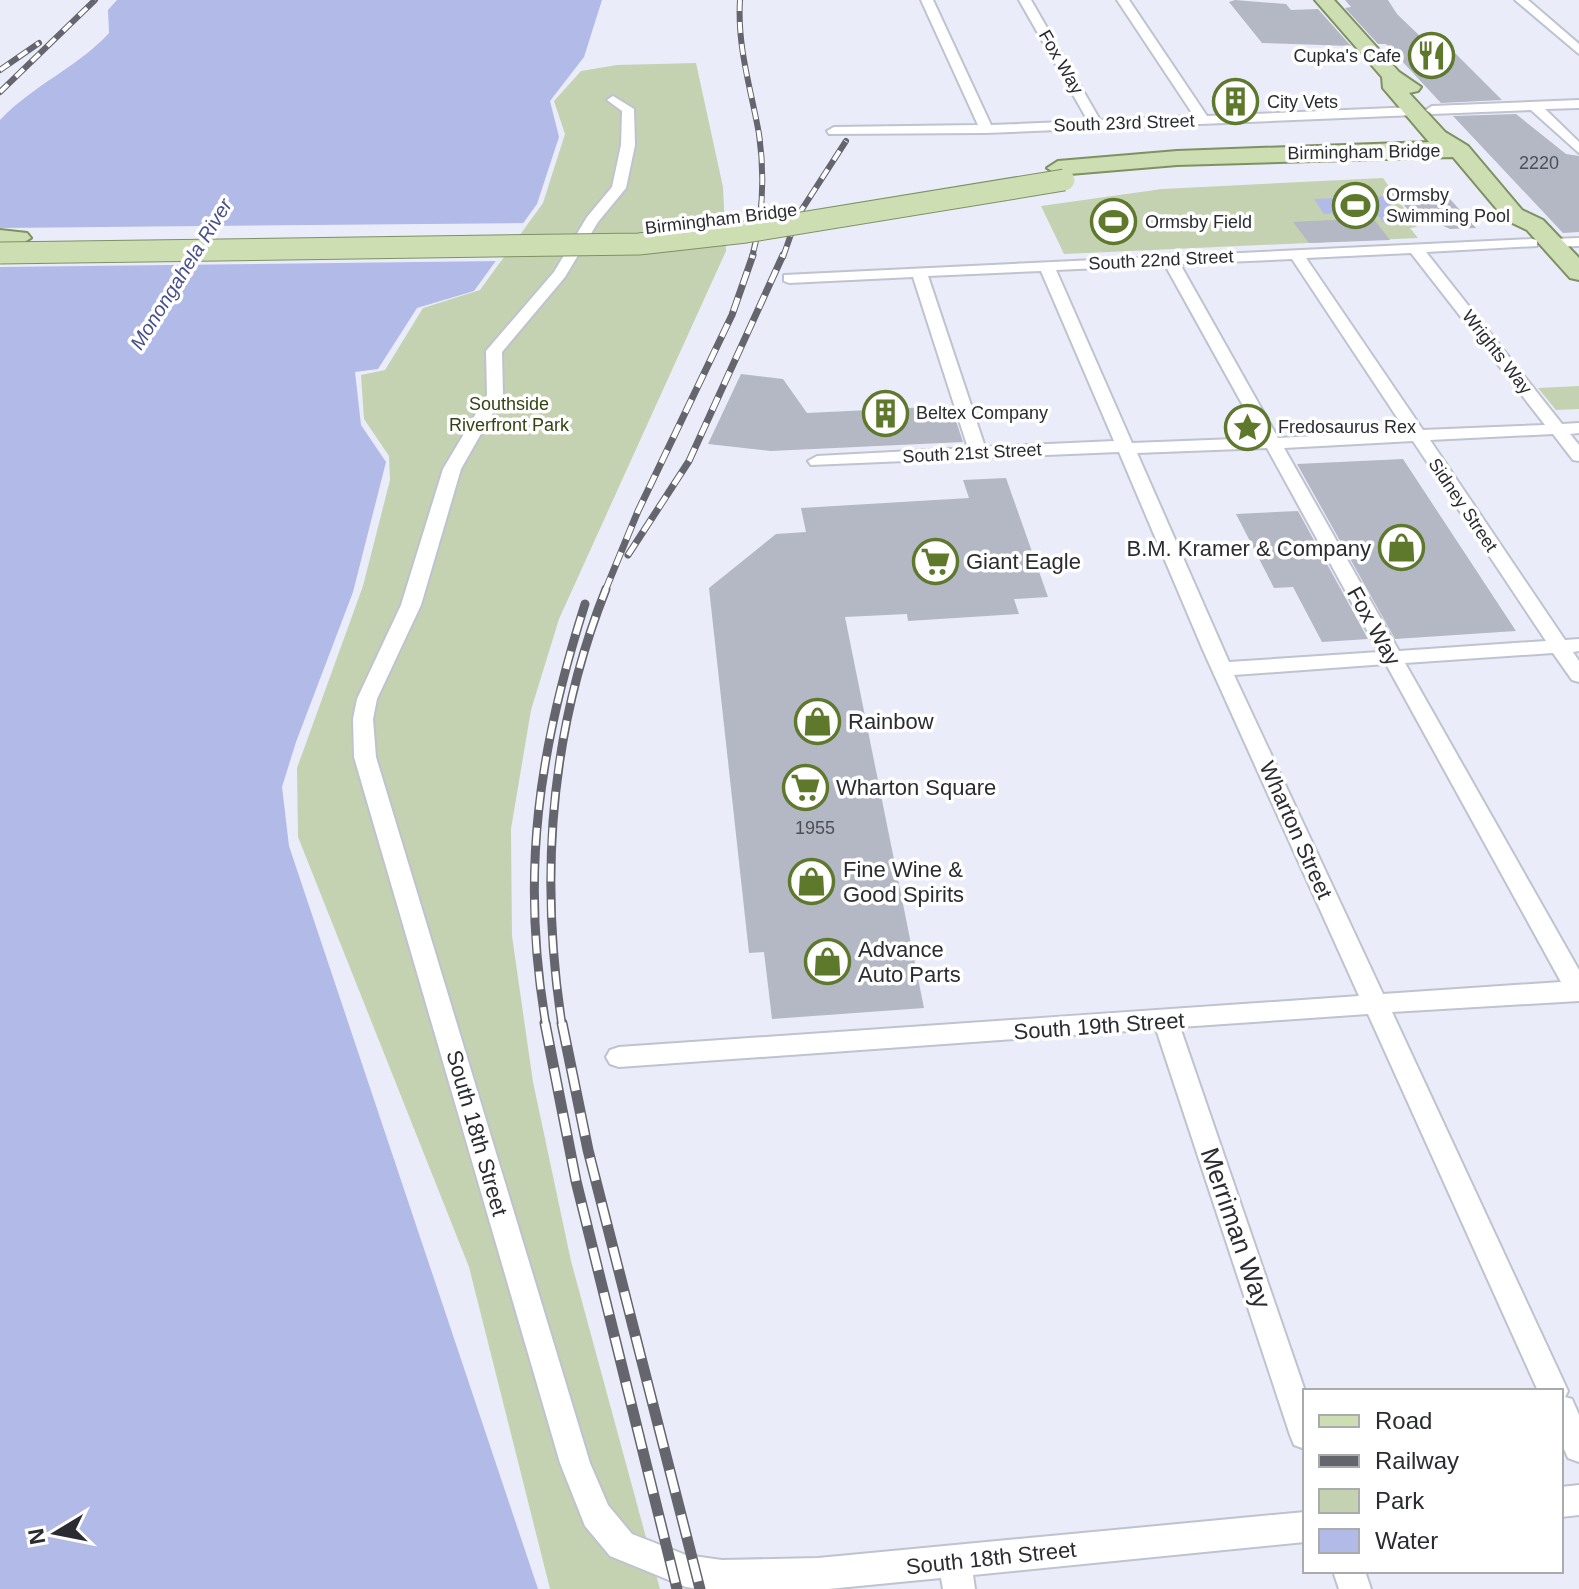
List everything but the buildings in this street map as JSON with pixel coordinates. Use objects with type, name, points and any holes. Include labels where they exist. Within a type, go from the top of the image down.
[{"type":"main road","points":[[1324,0],[1392,76],[1390,84],[1425,116],[1437,137],[1457,149],[1497,194],[1514,215],[1516,226],[1579,273]]},
{"type":"main road","points":[[1369,155],[1430,137],[1425,116]]},
{"type":"main road","name":"Birmingham Bridge","points":[[5,241],[627,244],[760,230],[1061,174],[1369,155],[1442,156],[1457,149]]},
{"type":"main road","points":[[1369,155],[1437,168],[1497,194]]},
{"type":"main road","points":[[1542,243],[1564,276],[1579,283]]},
{"type":"street","points":[[927,0],[986,129]]},
{"type":"street","name":"Fox Way","points":[[1025,0],[1096,124]]},
{"type":"street","points":[[1123,0],[1203,120]]},
{"type":"street","points":[[1521,0],[1579,50]]},
{"type":"street","name":"South 18th Street","points":[[613,100],[628,109],[622,180],[592,220],[560,274],[494,351],[495,395],[452,469],[433,523],[411,605],[367,699],[363,719],[365,757],[575,1463],[596,1515],[609,1534],[642,1556],[686,1571],[722,1576],[957,1575],[1303,1527]]},
{"type":"street","name":"South 23rd Street","points":[[834,131],[1425,116],[1579,104]]},
{"type":"street","points":[[1534,106],[1579,149]]},
{"type":"street","name":"South 22nd Street","points":[[789,278],[1579,242]]},
{"type":"street","name":"Wrights Way","points":[[1415,248],[1579,456]]},
{"type":"street","name":"Sidney Street","points":[[1296,254],[1416,436],[1569,646],[1579,676]]},
{"type":"street","name":"Fox Way","points":[[1170,260],[1579,991]]},
{"type":"street","name":"Wharton Street","points":[[1047,266],[1373,1004],[1552,1389]]},
{"type":"street","points":[[919,272],[978,453]]},
{"type":"street","name":"South 21st Street","points":[[817,461],[1579,428]]},
{"type":"street","points":[[1223,669],[1569,646]]},
{"type":"street","name":"South 19th Street","points":[[619,1057],[1166,1022],[1373,1004],[1579,991]]},
{"type":"street","name":"Merriman Way","points":[[1166,1022],[1303,1429]]},
{"type":"street","points":[[1563,1413],[1579,1448]]},
{"type":"green space","name":"Southside Riverfront Park","points":[[696,63],[723,187],[726,251],[559,619],[531,710],[511,829],[512,936],[533,1082],[571,1261],[660,1589],[550,1589],[469,1267],[298,837],[297,768],[363,586],[390,480],[389,456],[364,419],[361,375],[385,370],[423,308],[480,290],[543,203],[565,134],[554,101],[581,71],[617,65]]},
{"type":"green space","points":[[1383,178],[1417,227],[1410,228],[1418,238],[1064,254],[1041,206],[1162,189]]},
{"type":"green space","points":[[1579,386],[1579,409],[1556,410],[1538,388]]},
{"type":"water","name":"Monongahela River","points":[[117,0],[602,0],[584,57],[550,101],[559,137],[537,204],[474,291],[417,308],[378,369],[355,372],[361,425],[386,462],[353,592],[282,787],[289,846],[538,1589],[0,1589],[0,120],[109,33],[108,10]]},
{"type":"water","name":"Ormsby Swimming Pool","points":[[1385,196],[1406,222],[1384,223],[1375,212],[1324,214],[1314,199]]},
{"type":"pier","points":[[528,223],[501,261],[0,267],[0,228]]},
{"type":"railway","points":[[0,92],[95,0]]},
{"type":"railway","points":[[740,0],[743,51],[762,165],[761,212],[752,257]]},
{"type":"railway","points":[[0,70],[39,43]]},
{"type":"railway","points":[[783,257],[797,217],[846,141]]},
{"type":"railway","points":[[605,591],[638,511],[732,315],[753,255]]},
{"type":"railway","points":[[628,555],[689,461],[783,255]]},
{"type":"railway","points":[[562,1025],[551,913],[554,804],[572,696],[606,589]]},
{"type":"railway","points":[[546,1025],[535,916],[538,812],[556,709],[585,604]]},
{"type":"railway","points":[[545,1023],[576,1181],[677,1589]]},
{"type":"railway","points":[[562,1023],[588,1150],[700,1589]]},
{"type":"place","name":"Cupka's Cafe","points":[[1432,56]]},
{"type":"place","name":"City Vets","points":[[1236,102]]},
{"type":"place","name":"Ormsby Swimming Pool","points":[[1355,205]]},
{"type":"place","name":"Ormsby Field","points":[[1114,222]]},
{"type":"place","name":"Beltex Company","points":[[885,413]]},
{"type":"place","name":"Fredosaurus Rex","points":[[1247,427]]},
{"type":"place","name":"B.M. Kramer & Company","points":[[1402,548]]},
{"type":"place","name":"Giant Eagle","points":[[935,561]]},
{"type":"place","name":"Rainbow","points":[[817,721]]},
{"type":"place","name":"Wharton Square","points":[[805,787]]},
{"type":"place","name":"Fine Wine & Good Spirits","points":[[812,882]]},
{"type":"place","name":"Advance Auto Parts","points":[[827,962]]}]
